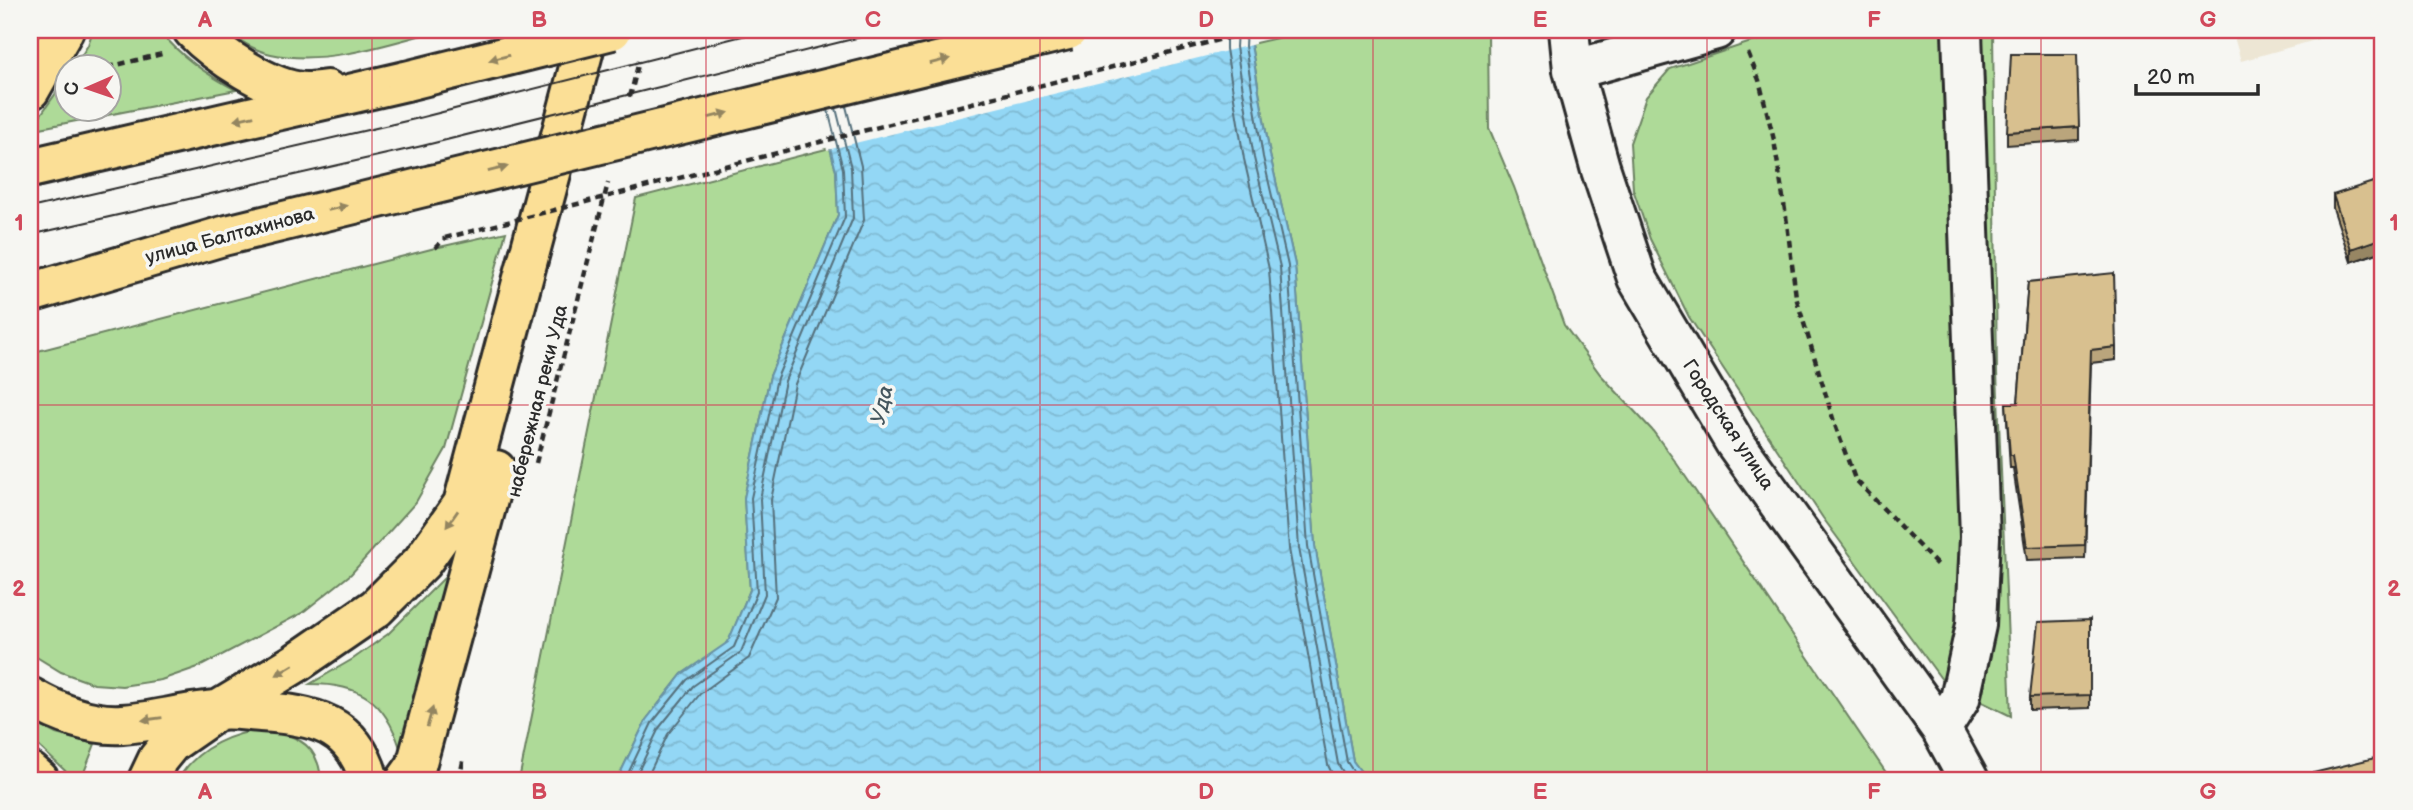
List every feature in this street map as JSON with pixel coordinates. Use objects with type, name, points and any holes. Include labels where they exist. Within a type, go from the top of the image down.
[{"type":"main road","points":[[30,90],[64,30]]},
{"type":"main road","points":[[148,780],[158,759],[171,743],[376,608],[422,562],[463,504],[589,30]]},
{"type":"main road","points":[[30,168],[612,30],[469,574],[416,766],[407,780]]},
{"type":"main road","name":"улица Балтахинова","points":[[30,293],[223,236],[1068,30]]},
{"type":"main road","points":[[184,40],[265,80],[303,92],[406,81]]},
{"type":"main road","points":[[30,268],[223,236]]},
{"type":"main road","points":[[30,696],[49,708],[83,719],[120,724],[220,709],[291,714],[318,720],[352,744],[365,764],[369,780]]},
{"type":"main road","points":[[30,772],[39,780]]},
{"type":"street","name":"Городская улица","points":[[1569,30],[1573,70],[1600,167],[1637,278],[1735,443],[1941,729],[1969,780]]},
{"type":"street","points":[[1941,729],[1960,699],[1976,620],[1980,537],[1962,32]]},
{"type":"street","points":[[1573,70],[1730,36]]},
{"type":"path","points":[[435,248],[444,238],[1257,30]]},
{"type":"path","points":[[1730,36],[1759,80],[1774,140],[1796,297],[1835,425],[1855,479],[1948,576],[1976,620]]},
{"type":"path","points":[[122,62],[184,40]]},
{"type":"path","points":[[627,109],[641,56]]},
{"type":"path","name":"набережная реки Уда","points":[[536,464],[610,175]]},
{"type":"path","points":[[459,780],[464,755]]},
{"type":"shaded area","points":[[2232,30],[2351,30],[2241,61]]},
{"type":"green space","points":[[93,30],[159,30],[194,64],[236,90],[122,112],[122,52],[84,52]]},
{"type":"green space","points":[[224,30],[440,30],[356,52],[292,57],[265,52]]},
{"type":"green space","points":[[1311,30],[1488,30],[1489,128],[1514,187],[1564,325],[1600,374],[1652,430],[1675,461],[1891,780],[1367,780],[1353,761],[1315,546],[1295,265],[1270,155],[1251,44]]},
{"type":"green space","points":[[1802,30],[1993,30],[1997,372],[2011,716],[1945,684],[1823,518],[1689,317],[1650,239],[1633,189],[1630,143],[1646,97],[1670,69],[1751,42]]},
{"type":"green space","points":[[52,99],[52,122],[71,122],[30,130]]},
{"type":"green space","points":[[830,148],[836,171],[838,215],[770,376],[744,498],[750,590],[728,643],[682,674],[646,720],[617,780],[519,780],[636,198]]},
{"type":"green space","points":[[506,232],[446,449],[416,502],[351,574],[302,613],[201,666],[161,680],[122,686],[94,684],[61,672],[30,653],[30,353]]},
{"type":"green space","points":[[447,575],[400,748],[387,718],[368,698],[343,687],[310,684],[353,659],[388,634]]},
{"type":"green space","points":[[30,720],[56,734],[95,744],[81,780],[75,780],[30,738]]},
{"type":"green space","points":[[270,729],[299,740],[312,751],[321,780],[178,780],[195,758],[218,743],[243,733]]},
{"type":"water","name":"Уда","points":[[800,30],[1253,30],[1251,45],[1270,155],[1295,265],[1315,546],[1353,761],[1367,780],[617,780],[646,720],[682,674],[728,642],[750,590],[744,498],[770,376],[838,215],[836,171]]},
{"type":"pier","points":[[797,30],[1256,30],[1255,44],[827,150]]},
{"type":"building","points":[[2011,54],[2077,54],[2079,127],[2007,132]]},
{"type":"building","points":[[2373,182],[2383,215],[2383,238],[2351,249],[2333,195]]},
{"type":"building","points":[[2114,273],[2116,347],[2091,350],[2085,545],[2027,547],[2013,455],[2010,455],[2006,403],[2018,403],[2028,282]]},
{"type":"building","points":[[2090,620],[2090,695],[2030,697],[2038,622]]},
{"type":"building","points":[[2383,756],[2383,780],[2306,780],[2305,775]]},
{"type":"tram line","points":[[30,208],[415,119],[766,30]]},
{"type":"tram line","points":[[30,235],[422,146],[889,30]]}]
